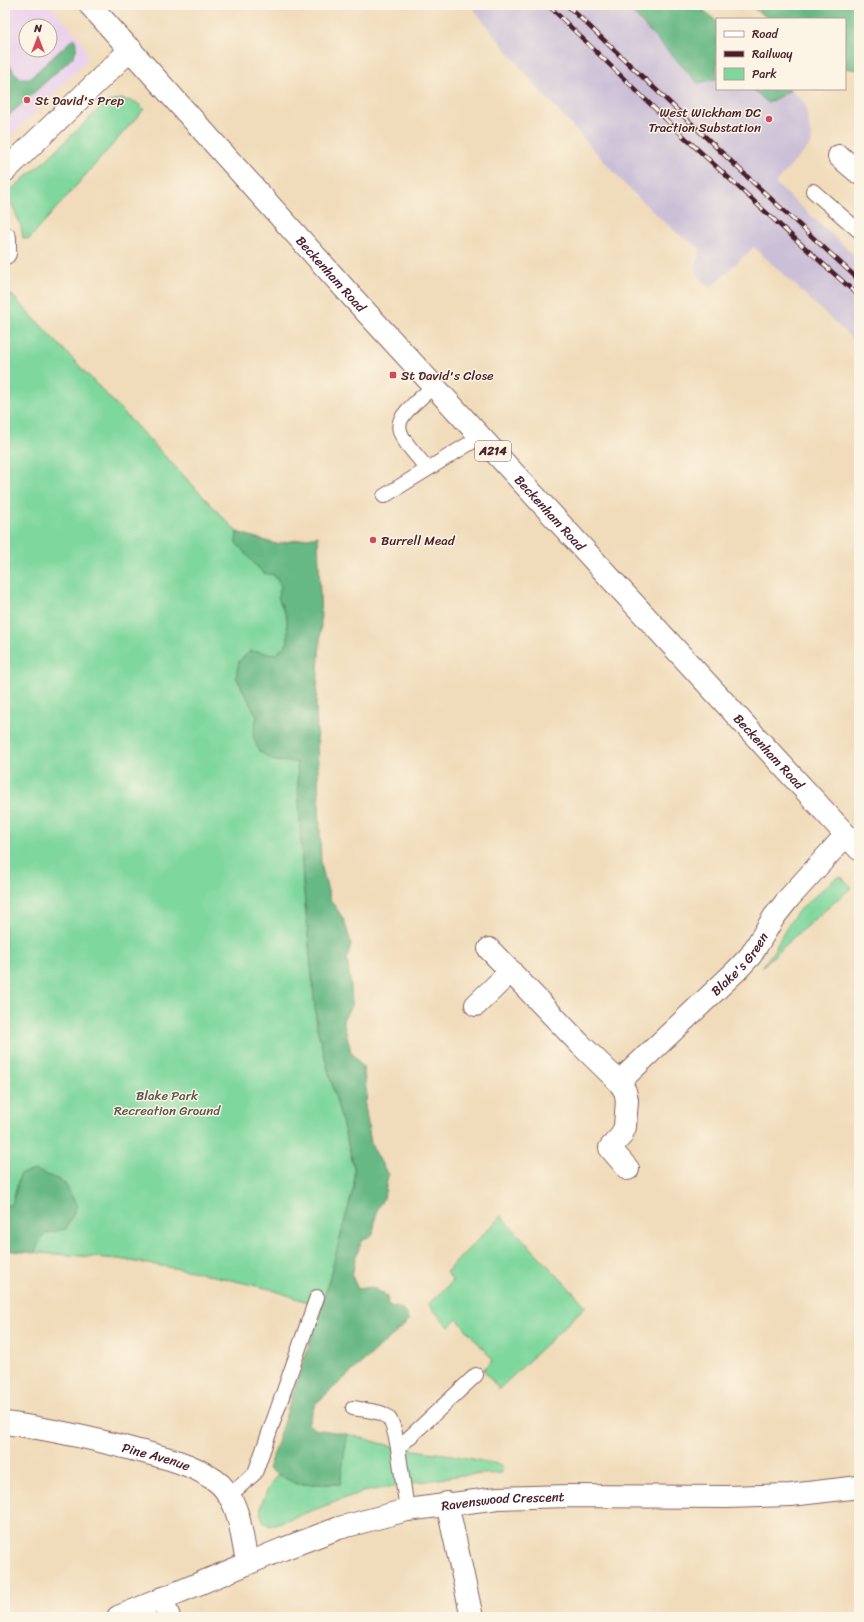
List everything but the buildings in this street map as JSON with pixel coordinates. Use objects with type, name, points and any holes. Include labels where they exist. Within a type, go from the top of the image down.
[{"type":"street","name":"A214","points":[[90,5],[131,49]]},
{"type":"street","points":[[5,170],[131,49]]},
{"type":"street","name":"Beckenham Road","points":[[131,49],[480,437],[853,842]]},
{"type":"street","points":[[839,156],[859,173]]},
{"type":"street","points":[[5,238],[5,253]]},
{"type":"street","name":"Blake's Green","points":[[619,1082],[738,970],[751,955],[774,917],[788,898],[853,842]]},
{"type":"street","points":[[489,949],[580,1044],[619,1082],[625,1091],[628,1100],[625,1127],[621,1136],[610,1148],[628,1169]]},
{"type":"street","points":[[476,1005],[511,971]]},
{"type":"street","name":"Pine Avenue","points":[[5,1423],[68,1433],[171,1459],[211,1477],[229,1496],[236,1507],[243,1548],[248,1563]]},
{"type":"street","name":"Ravenswood Crescent","points":[[118,1617],[166,1608],[248,1563],[339,1528],[408,1510],[498,1498],[765,1496],[859,1487]]},
{"type":"street","points":[[447,1504],[472,1617]]},
{"type":"lane","points":[[813,190],[859,231]]},
{"type":"lane","points":[[427,468],[404,440],[399,431],[399,425],[402,416],[434,386]]},
{"type":"lane","points":[[384,496],[427,468],[480,437]]},
{"type":"lane","points":[[229,1496],[255,1473],[317,1297]]},
{"type":"lane","points":[[398,1448],[476,1375]]},
{"type":"lane","points":[[353,1408],[382,1413],[389,1417],[394,1425],[408,1510]]},
{"type":"shaded area","name":"St David's Prep","points":[[5,5],[50,5],[81,40],[87,53],[85,63],[5,142]]},
{"type":"shaded area","points":[[470,5],[625,5],[698,83],[716,79],[716,90],[754,90],[768,103],[791,90],[805,103],[812,143],[775,183],[859,259],[859,345],[754,247],[710,288],[695,271],[700,248],[681,236],[630,190],[535,85]]},
{"type":"green space","points":[[625,5],[698,5],[716,21],[716,79],[698,83]]},
{"type":"green space","points":[[748,5],[859,5],[859,70],[846,68],[846,18],[768,18]]},
{"type":"green space","points":[[74,38],[76,48],[72,58],[5,119],[5,60],[7,60],[14,72],[21,78],[30,78],[52,58],[58,58],[58,53]]},
{"type":"green space","points":[[754,90],[791,90],[768,103]]},
{"type":"green space","points":[[121,99],[136,102],[144,109],[29,239],[23,238],[21,226],[7,193],[46,160],[101,107],[110,102]]},
{"type":"green space","name":"Blake Park Recreation Ground","points":[[11,294],[237,532],[236,543],[274,575],[281,586],[278,597],[287,618],[288,642],[276,654],[236,677],[257,716],[253,736],[274,761],[297,762],[303,883],[317,1028],[354,1167],[354,1186],[322,1306],[270,1289],[192,1271],[118,1259],[5,1250],[5,304]]},
{"type":"green space","points":[[237,532],[276,544],[318,536],[321,625],[316,705],[321,864],[330,899],[344,920],[351,943],[347,960],[352,1004],[343,1020],[351,1052],[363,1067],[367,1095],[365,1105],[371,1144],[388,1175],[384,1198],[377,1208],[373,1234],[362,1241],[355,1259],[352,1276],[358,1289],[372,1287],[387,1296],[388,1306],[403,1309],[409,1321],[315,1404],[308,1424],[314,1429],[347,1434],[340,1484],[296,1484],[268,1469],[322,1306],[354,1186],[354,1167],[317,1028],[303,883],[297,762],[274,761],[259,751],[253,736],[257,716],[236,677],[239,661],[250,651],[276,654],[288,642],[287,618],[278,597],[281,586],[274,575],[263,573],[236,543]]},
{"type":"green space","points":[[841,877],[852,887],[795,936],[762,967],[775,949],[789,923],[800,909],[836,878]]},
{"type":"green space","points":[[35,1170],[64,1182],[77,1206],[66,1229],[44,1234],[34,1253],[5,1250],[5,1205],[12,1205],[20,1174]]},
{"type":"green space","points":[[501,1216],[586,1306],[499,1389],[483,1370],[493,1360],[457,1319],[449,1327],[428,1304],[453,1281],[446,1272]]},
{"type":"green space","points":[[347,1434],[398,1448],[452,1455],[502,1465],[502,1473],[462,1475],[362,1492],[270,1526],[264,1521],[261,1516],[262,1502],[278,1474],[296,1484],[340,1484]]},
{"type":"railway","points":[[548,5],[681,134],[859,296]]},
{"type":"railway","points":[[567,5],[756,185],[859,280]]},
{"type":"place","name":"St David's Prep","points":[[27,100]]},
{"type":"place","name":"West Wickham DC Traction Substation","points":[[769,119]]},
{"type":"place","name":"St David's Close","points":[[393,375]]},
{"type":"place","name":"Burrell Mead","points":[[373,540]]}]
